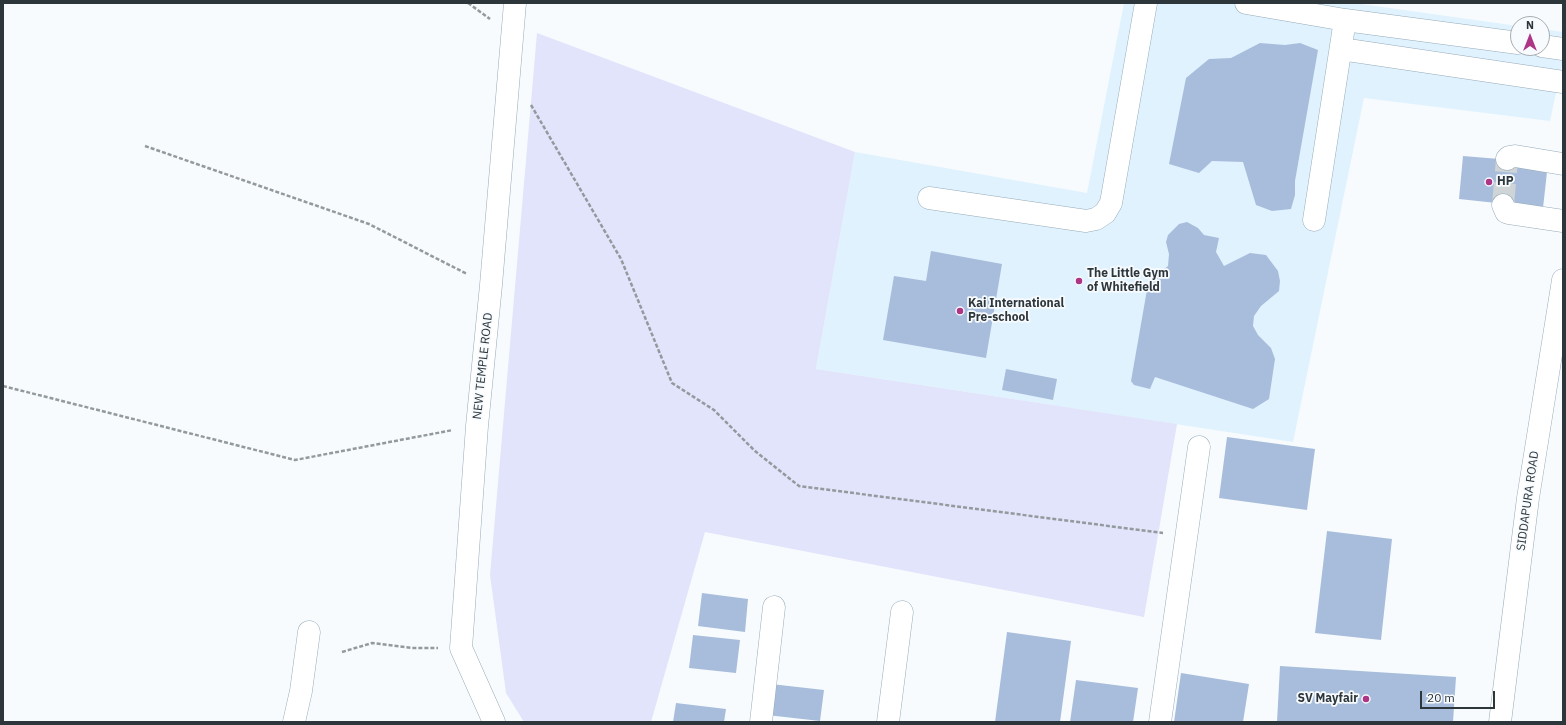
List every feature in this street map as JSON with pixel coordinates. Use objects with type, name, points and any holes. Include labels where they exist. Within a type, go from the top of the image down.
[{"type":"street","name":"NEW TEMPLE ROAD","points":[[494,722],[461,648],[477,426],[491,285],[515,3]]},
{"type":"street","points":[[929,198],[1086,221],[1096,219],[1105,214],[1111,203],[1146,3]]},
{"type":"street","points":[[1246,3],[1346,20],[1510,42]]},
{"type":"street","points":[[1314,220],[1346,20]]},
{"type":"street","points":[[1550,47],[1563,49]]},
{"type":"street","points":[[1341,49],[1563,82]]},
{"type":"street","points":[[1507,159],[1515,156],[1563,164]]},
{"type":"street","points":[[1503,205],[1506,212],[1509,214],[1563,221]]},
{"type":"street","name":"SIDDAPURA ROAD","points":[[1500,722],[1528,498],[1563,280]]},
{"type":"street","points":[[1160,722],[1200,447]]},
{"type":"street","points":[[760,722],[774,608]]},
{"type":"street","points":[[888,722],[902,612]]},
{"type":"street","points":[[294,722],[301,691],[309,632]]},
{"type":"path","points":[[529,103],[621,259],[672,383],[714,410],[755,451],[799,486],[1159,532],[1186,539]]},
{"type":"path","points":[[145,146],[369,224],[491,285]]},
{"type":"path","points":[[3,386],[295,460],[477,426]]},
{"type":"path","points":[[342,652],[372,642],[412,648],[461,648]]},
{"type":"shaded area","name":"The Little Gym of Whitefield","points":[[1124,3],[1354,3],[1510,25],[1510,56],[1550,56],[1550,30],[1563,32],[1563,60],[1550,121],[1364,98],[1293,442],[816,369],[855,152],[1087,193]]},
{"type":"shaded area","points":[[537,33],[855,152],[816,369],[1177,424],[1144,617],[705,532],[651,722],[524,722],[506,693],[490,575]]},
{"type":"building","points":[[1260,43],[1285,45],[1300,43],[1318,50],[1295,181],[1295,195],[1291,209],[1272,211],[1256,205],[1243,162],[1212,161],[1199,173],[1169,164],[1186,78],[1209,59],[1231,58]]},
{"type":"building","points":[[1463,156],[1548,163],[1543,208],[1459,199]]},
{"type":"building","points":[[1187,222],[1198,228],[1204,235],[1219,238],[1216,252],[1224,266],[1250,253],[1266,255],[1278,271],[1280,281],[1279,291],[1261,306],[1254,316],[1253,326],[1258,335],[1271,348],[1275,359],[1269,399],[1253,409],[1155,377],[1150,389],[1134,385],[1131,381],[1148,284],[1168,266],[1169,254],[1166,242],[1168,235],[1179,224]]},
{"type":"building","points":[[931,251],[1002,264],[986,358],[883,340],[894,276],[926,281]]},
{"type":"building","points":[[1006,369],[1057,379],[1053,400],[1002,390]]},
{"type":"building","points":[[1227,437],[1315,449],[1307,510],[1219,498]]},
{"type":"building","points":[[1327,531],[1392,539],[1381,640],[1315,633]]},
{"type":"building","points":[[702,593],[748,599],[745,632],[698,626]]},
{"type":"building","points":[[1007,632],[1071,641],[1060,722],[995,722]]},
{"type":"building","points":[[693,635],[740,640],[736,673],[689,668]]},
{"type":"building","name":"SV Mayfair","points":[[1280,666],[1456,677],[1453,722],[1277,722]]},
{"type":"building","points":[[1181,673],[1249,684],[1243,722],[1174,722]]},
{"type":"building","points":[[1076,680],[1138,688],[1133,722],[1070,722]]},
{"type":"building","points":[[771,684],[824,690],[820,721],[767,715]]},
{"type":"building","points":[[676,703],[726,709],[724,722],[673,722]]},
{"type":"tunnel","points":[[1503,205],[1507,159]]},
{"type":"place","name":"HP","points":[[1489,182]]},
{"type":"place","name":"The Little Gym of Whitefield","points":[[1079,281]]},
{"type":"place","name":"Kai International Pre-school","points":[[960,311]]},
{"type":"place","name":"SV Mayfair","points":[[1366,699]]}]
